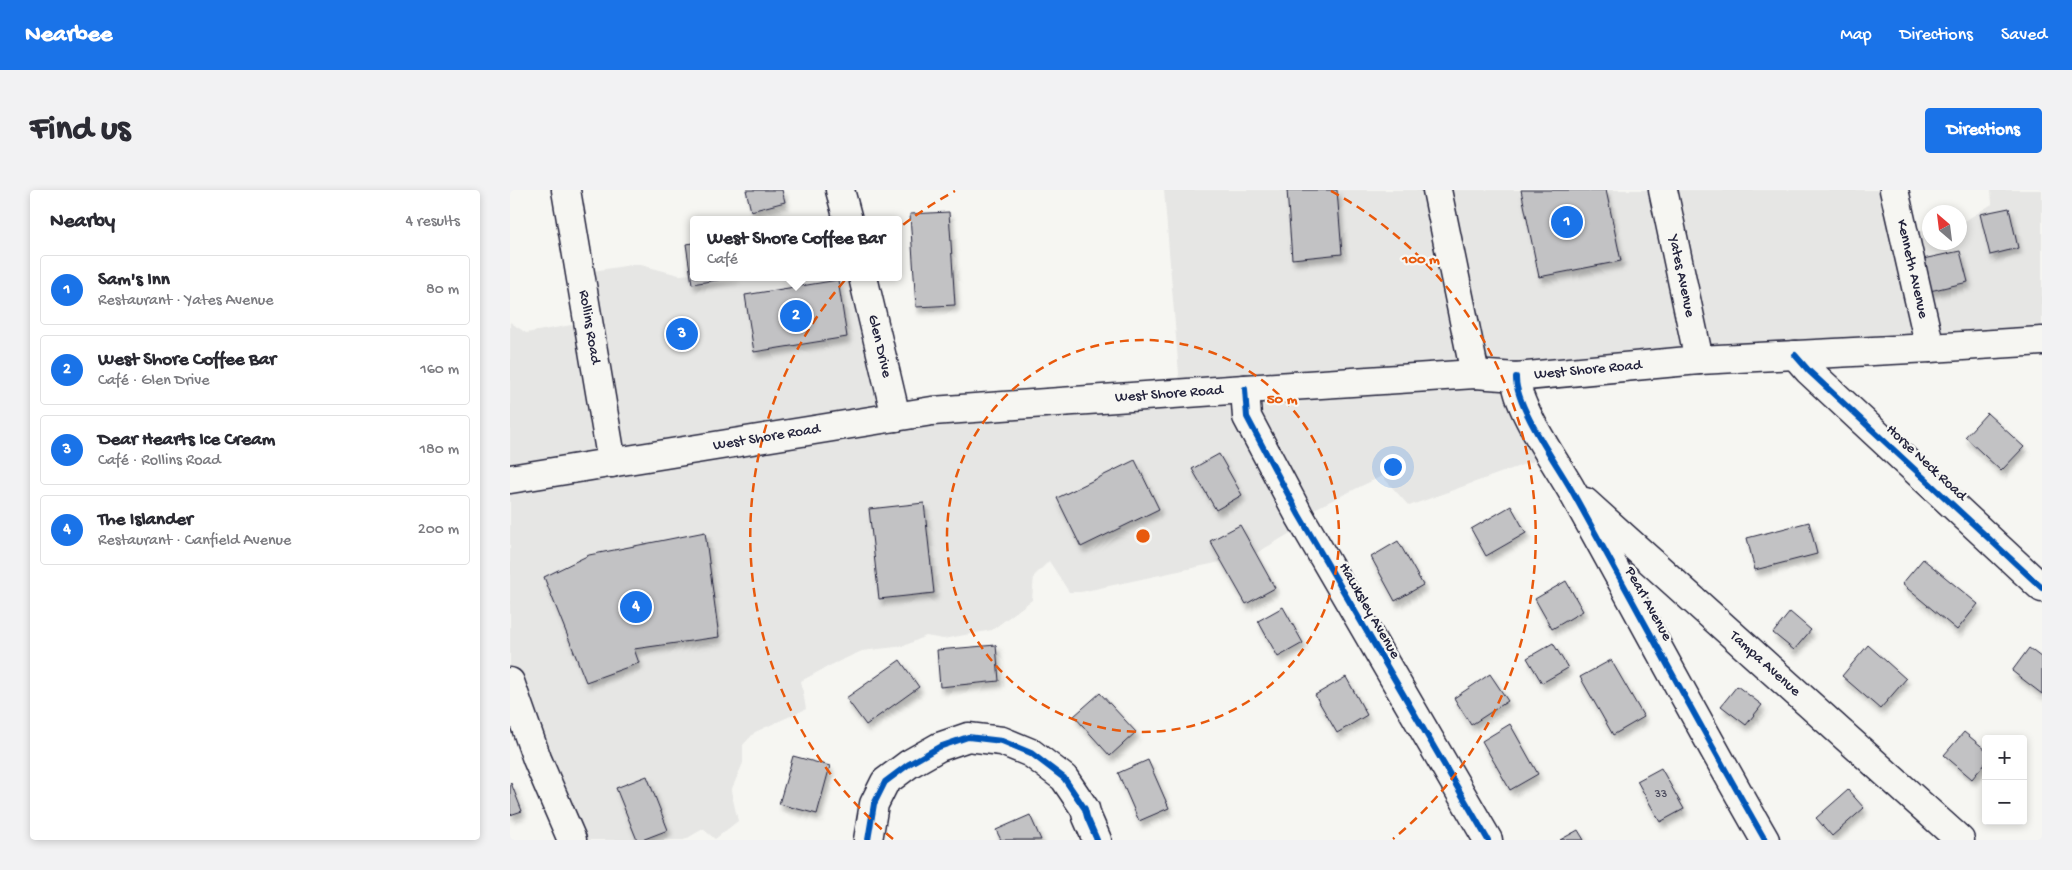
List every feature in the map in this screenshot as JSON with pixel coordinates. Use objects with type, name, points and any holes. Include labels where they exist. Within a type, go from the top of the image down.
[{"type":"street","name":"Rollins Road","points":[[566,190],[612,463]]},
{"type":"street","points":[[840,190],[847,216]]},
{"type":"street","points":[[1437,190],[1475,374]]},
{"type":"street","name":"Yates Avenue","points":[[1663,190],[1699,360]]},
{"type":"street","name":"Kenneth Avenue","points":[[1894,190],[1930,348]]},
{"type":"street","name":"Glen Drive","points":[[864,281],[896,417]]},
{"type":"street","name":"West Shore Road","points":[[510,479],[944,410],[1475,374],[1516,377],[1699,360],[2042,340]]},
{"type":"street","name":"Horse Neck Road","points":[[1795,354],[1809,371],[2042,588]]},
{"type":"street","name":"Pearl Avenue","points":[[1516,377],[1516,385],[1531,423],[1571,489],[1699,724],[1765,840]]},
{"type":"street","name":"Hawksley Avenue","points":[[1245,389],[1247,416],[1299,515],[1488,840]]},
{"type":"street","name":"Tampa Avenue","points":[[1571,489],[1960,840]]},
{"type":"street","points":[[510,682],[537,759],[572,840]]},
{"type":"street","points":[[868,840],[874,804],[885,782],[909,764],[941,746],[968,737],[1002,741],[1031,754],[1064,778],[1085,808],[1097,840]]},
{"type":"shaded area","points":[[1164,190],[1892,190],[1909,233],[1922,231],[1922,250],[1967,250],[1967,220],[1992,204],[1991,190],[2042,190],[2042,331],[1517,364],[1553,454],[1409,506],[1382,476],[1310,511],[1306,524],[1253,555],[1081,592],[1069,592],[1049,561],[1034,576],[1032,600],[992,630],[943,639],[926,636],[904,646],[862,651],[801,681],[806,709],[755,732],[743,745],[743,763],[731,791],[738,821],[715,839],[703,829],[684,840],[580,840],[510,699],[510,322],[526,333],[583,323],[587,272],[637,264],[679,275],[690,274],[690,281],[862,281],[901,404],[1177,381],[1179,374]]},
{"type":"building","points":[[746,190],[782,190],[785,202],[751,211]]},
{"type":"building","points":[[1287,190],[1337,190],[1342,254],[1292,259]]},
{"type":"building","points":[[1521,190],[1606,190],[1621,261],[1539,277]]},
{"type":"building","points":[[2009,208],[2018,248],[1990,255],[1980,214]]},
{"type":"building","points":[[949,212],[955,305],[916,307],[910,214]]},
{"type":"building","points":[[686,244],[690,244],[690,271]]},
{"type":"building","points":[[1960,251],[1968,282],[1930,291],[1923,259]]},
{"type":"building","points":[[692,281],[711,281],[692,284]]},
{"type":"building","points":[[838,281],[847,337],[754,352],[745,295]]},
{"type":"building","points":[[1987,413],[2024,447],[2001,471],[1965,437]]},
{"type":"building","points":[[1219,454],[1242,495],[1216,510],[1192,469]]},
{"type":"building","points":[[1135,460],[1159,509],[1081,547],[1057,498]]},
{"type":"building","points":[[924,503],[934,593],[879,599],[869,509]]},
{"type":"building","points":[[1511,506],[1526,533],[1486,556],[1471,529]]},
{"type":"building","points":[[1809,522],[1817,554],[1755,570],[1747,538]]},
{"type":"building","points":[[1240,525],[1275,588],[1246,604],[1210,541]]},
{"type":"building","points":[[705,532],[719,637],[634,649],[639,663],[586,682],[544,577],[589,555]]},
{"type":"building","points":[[1398,541],[1423,585],[1395,601],[1371,557]]},
{"type":"building","points":[[1923,559],[1978,604],[1957,630],[1902,584]]},
{"type":"building","points":[[1566,581],[1583,611],[1552,629],[1535,599]]},
{"type":"building","points":[[1283,607],[1303,643],[1278,657],[1258,621]]},
{"type":"building","points":[[1790,612],[1811,630],[1794,650],[1773,633]]},
{"type":"building","points":[[1553,643],[1568,668],[1542,683],[1527,658]]},
{"type":"building","points":[[996,645],[999,681],[940,687],[937,650]]},
{"type":"building","points":[[1868,645],[1906,679],[1880,709],[1842,676]]},
{"type":"building","points":[[2029,648],[2042,658],[2042,694],[2012,671]]},
{"type":"building","points":[[900,660],[919,687],[866,725],[846,698]]},
{"type":"building","points":[[1611,660],[1644,717],[1613,735],[1580,677]]},
{"type":"building","points":[[1490,674],[1508,701],[1471,725],[1454,698]]},
{"type":"building","points":[[1346,677],[1367,715],[1337,733],[1315,695]]},
{"type":"building","points":[[1737,686],[1762,705],[1746,725],[1721,706]]},
{"type":"building","points":[[1100,693],[1136,732],[1110,756],[1074,716]]},
{"type":"building","points":[[1510,724],[1538,774],[1510,790],[1482,741]]},
{"type":"building","points":[[1964,732],[1982,747],[1982,767],[1972,779],[1944,755]]},
{"type":"building","points":[[793,756],[830,766],[817,814],[779,804]]},
{"type":"building","points":[[1148,760],[1169,808],[1139,821],[1118,773]]},
{"type":"building","points":[[1661,768],[1684,809],[1660,822],[1637,781]]},
{"type":"building","points":[[647,776],[668,830],[642,840],[637,840],[616,788]]},
{"type":"building","points":[[510,784],[522,811],[510,815]]},
{"type":"building","points":[[1848,790],[1864,808],[1832,836],[1816,818]]},
{"type":"building","points":[[1030,815],[1041,840],[1001,840],[996,830]]},
{"type":"building","points":[[1578,830],[1584,840],[1560,840]]},
{"type":"cycle path","points":[[1795,355],[1809,371],[2042,588]]},
{"type":"cycle path","points":[[1516,377],[1522,403],[1529,419],[1572,491],[1765,840]]},
{"type":"cycle path","points":[[1245,389],[1247,417],[1299,515],[1488,840]]},
{"type":"cycle path","points":[[868,840],[874,804],[885,782],[909,764],[939,747],[968,737],[1002,741],[1031,753],[1064,778],[1085,809],[1097,840]]},
{"type":"place","name":"Sam's Inn","points":[[1567,222]]},
{"type":"place","name":"West Shore Coffee Bar","points":[[796,316]]},
{"type":"place","name":"Dear Hearts Ice Cream","points":[[682,334]]},
{"type":"place","name":"The Islander","points":[[636,607]]}]
